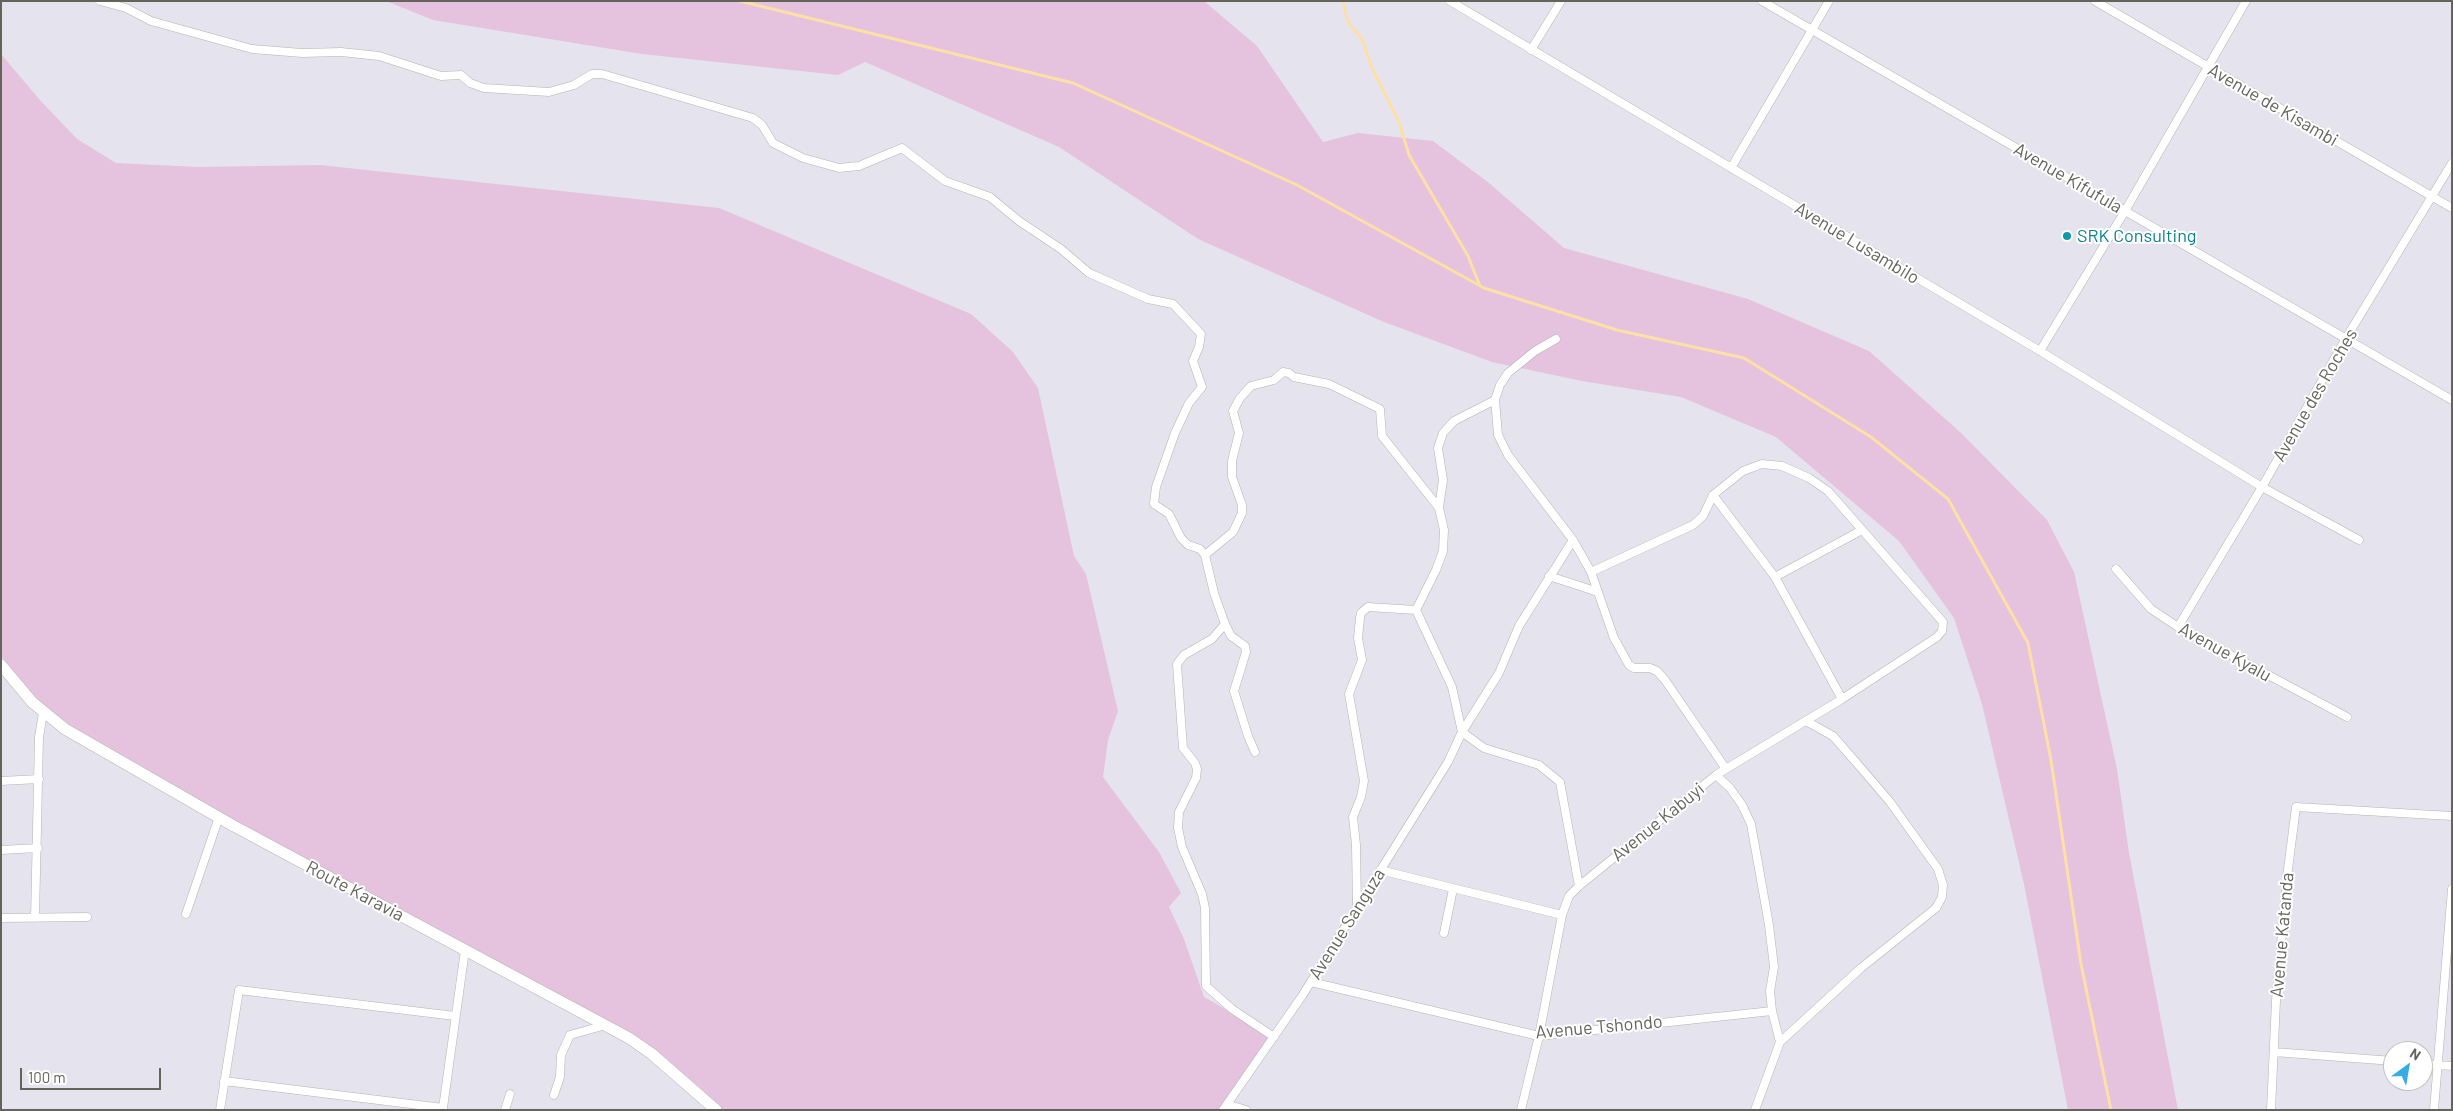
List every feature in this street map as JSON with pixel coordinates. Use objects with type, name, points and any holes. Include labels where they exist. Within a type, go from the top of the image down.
[{"type":"street","points":[[100,1],[126,8],[151,21],[252,50],[302,53],[341,52],[379,56],[441,76],[461,75],[470,83],[484,88],[549,92],[574,85],[592,74],[602,74],[753,118],[762,125],[773,144],[798,156],[839,168],[859,166],[896,149],[907,150],[928,170],[945,181],[990,197],[1019,221],[1061,249],[1089,273],[1148,298],[1173,304],[1187,321],[1200,331],[1201,339],[1193,360],[1202,387],[1190,403],[1175,433],[1154,497],[1154,504],[1169,514],[1174,520],[1181,538],[1188,545],[1200,550],[1205,555],[1214,593],[1225,624],[1231,636],[1243,644],[1246,649],[1234,691],[1255,752]]},
{"type":"street","name":"Avenue Lusambilo","points":[[1450,1],[2040,351],[2262,487],[2358,540]]},
{"type":"street","points":[[1531,50],[1560,1]]},
{"type":"street","name":"Avenue Kifufula","points":[[1762,1],[2345,340],[2452,400]]},
{"type":"street","points":[[1731,168],[1829,1]]},
{"type":"street","name":"Avenue de Kisambi","points":[[2095,1],[2452,208]]},
{"type":"street","points":[[2040,351],[2125,211],[2246,1]]},
{"type":"street","name":"Avenue des Roches","points":[[2178,626],[2262,487],[2345,340],[2452,163]]},
{"type":"street","points":[[1556,340],[1535,351],[1508,373],[1495,400],[1498,435],[1508,455],[1573,540],[1591,572],[1614,638],[1628,665],[1634,668],[1650,668],[1657,671],[1726,769]]},
{"type":"street","points":[[1205,555],[1234,532],[1242,513],[1242,505],[1232,478],[1232,461],[1240,434],[1233,411],[1240,398],[1251,386],[1274,380],[1283,372],[1289,373],[1294,377],[1329,384],[1380,409],[1382,436],[1439,508]]},
{"type":"street","points":[[1416,610],[1436,570],[1443,551],[1444,530],[1439,508],[1443,480],[1438,448],[1443,433],[1454,421],[1495,400]]},
{"type":"street","points":[[1591,572],[1692,525],[1703,516],[1713,495],[1743,471],[1762,464],[1782,466],[1809,478],[1828,491],[1862,530],[1775,577]]},
{"type":"street","points":[[1713,495],[1775,577],[1842,699]]},
{"type":"street","name":"Avenue Kabuyi","points":[[1521,1110],[1539,1036],[1562,915],[1569,896],[1716,775],[1842,699],[1937,638],[1942,631],[1943,622],[1862,530]]},
{"type":"street","name":"Avenue Sanguza","points":[[1225,1107],[1311,982],[1448,762],[1462,732],[1499,673],[1519,626],[1573,540]]},
{"type":"street","name":"Avenue Kyalu","points":[[2116,570],[2151,608],[2178,626],[2347,717]]},
{"type":"street","points":[[1549,576],[1598,592]]},
{"type":"street","points":[[1357,908],[1356,845],[1352,817],[1361,797],[1364,781],[1349,694],[1362,660],[1358,638],[1360,618],[1361,613],[1368,607],[1416,610]]},
{"type":"street","points":[[1416,610],[1452,687],[1462,732],[1484,748],[1539,765],[1560,782],[1579,886]]},
{"type":"street","points":[[1225,624],[1212,639],[1184,655],[1178,664],[1177,678],[1183,748],[1196,763],[1197,769],[1196,778],[1179,812],[1178,828],[1182,847],[1199,882],[1204,901],[1206,986],[1232,1008],[1274,1037]]},
{"type":"street","name":"Route Karavia","points":[[1,665],[23,693],[43,713],[105,753],[219,817],[606,1025],[652,1054],[716,1110]]},
{"type":"street","points":[[36,918],[39,737],[43,713]]},
{"type":"street","points":[[1756,1110],[1780,1042],[1860,968],[1936,908],[1942,897],[1943,885],[1938,868],[1890,802],[1833,736],[1806,721]]},
{"type":"street","points":[[1716,775],[1730,788],[1742,805],[1751,824],[1773,958],[1770,991],[1772,1011],[1780,1042]]},
{"type":"street","points":[[1,781],[39,780]]},
{"type":"street","name":"Avenue Katanda","points":[[2271,1110],[2287,877],[2296,807],[2343,808],[2452,816]]},
{"type":"street","points":[[186,914],[219,817]]},
{"type":"street","points":[[1,850],[38,848]]},
{"type":"street","points":[[1380,870],[1562,915]]},
{"type":"street","points":[[1444,933],[1453,889]]},
{"type":"street","points":[[2434,1110],[2452,889]]},
{"type":"street","points":[[1,918],[87,917]]},
{"type":"street","points":[[224,1081],[447,1109],[455,1016],[465,950]]},
{"type":"street","name":"Avenue Tshondo","points":[[1311,982],[1539,1036],[1772,1011]]},
{"type":"street","points":[[220,1110],[238,990],[455,1016]]},
{"type":"street","points":[[554,1095],[560,1078],[561,1055],[570,1035],[606,1025]]},
{"type":"street","points":[[2274,1052],[2383,1060]]},
{"type":"street","points":[[2433,1065],[2452,1066]]},
{"type":"street","points":[[505,1110],[510,1094]]},
{"type":"street","points":[[1225,1107],[1246,1110]]},
{"type":"shaded area","points":[[386,1],[1204,1],[1257,46],[1323,142],[1358,133],[1433,141],[1489,183],[1564,248],[1748,299],[1869,351],[1960,432],[2047,520],[2074,572],[2117,769],[2129,853],[2178,1110],[2068,1110],[2024,884],[1982,704],[1954,618],[1899,541],[1776,437],[1681,397],[1582,381],[1492,362],[1384,322],[1198,239],[1059,147],[865,62],[838,75],[642,54],[433,20]]},
{"type":"shaded area","points":[[1,54],[39,99],[77,139],[116,163],[197,167],[320,165],[719,208],[971,314],[1013,352],[1038,388],[1074,556],[1086,574],[1118,711],[1108,740],[1103,777],[1159,852],[1181,893],[1169,907],[1184,939],[1204,997],[1274,1037],[1223,1110],[723,1110],[693,1082],[633,1037],[117,756],[57,718],[18,680],[1,656]]},
{"type":"waterway","points":[[740,1],[1073,83],[1297,185],[1484,288],[1617,330],[1744,358],[1871,437],[1948,499],[2028,643],[2051,760],[2081,964],[2111,1110]]},
{"type":"waterway","points":[[1343,1],[1348,22],[1362,39],[1373,70],[1399,122],[1409,155],[1468,256],[1480,286]]},
{"type":"place","name":"SRK Consulting","points":[[2067,236]]}]
